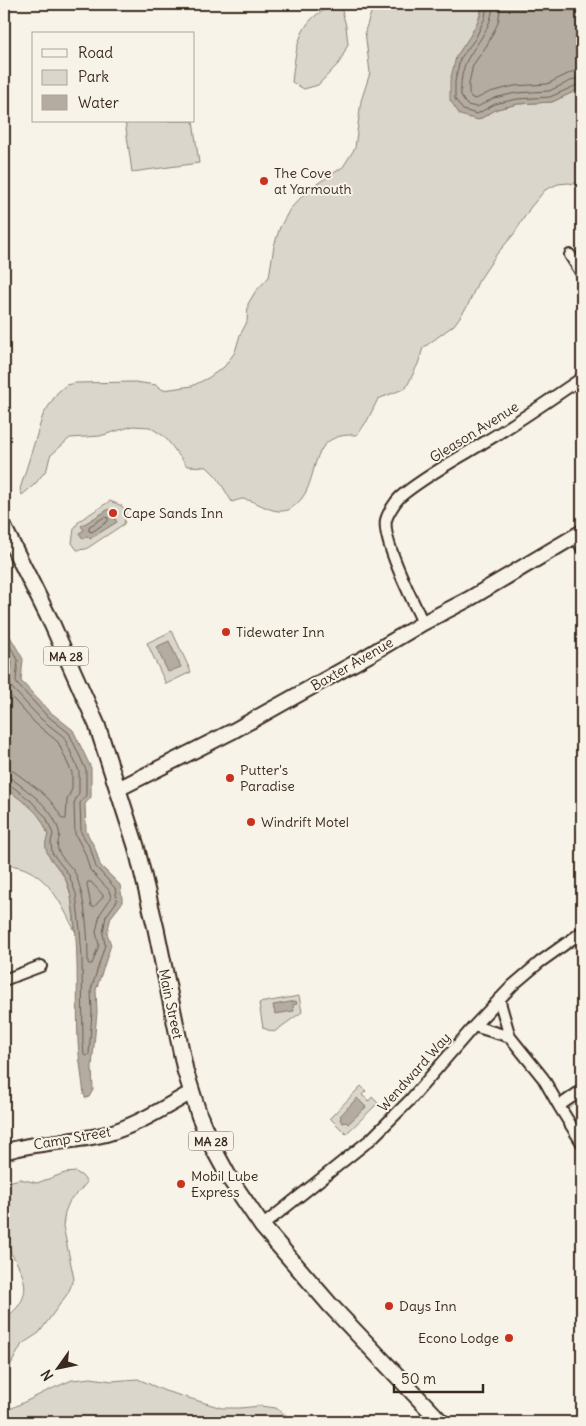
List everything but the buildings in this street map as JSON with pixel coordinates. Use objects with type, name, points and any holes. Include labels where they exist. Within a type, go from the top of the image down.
[{"type":"main road","name":"Main Street","points":[[4,528],[52,624],[97,725],[140,862],[185,1070],[212,1146],[230,1179],[262,1226],[332,1306],[441,1422]]},
{"type":"street","points":[[570,255],[582,274]]},
{"type":"street","name":"Gleason Avenue","points":[[423,623],[392,553],[387,534],[386,520],[399,498],[430,476],[507,429],[582,378]]},
{"type":"street","name":"Baxter Avenue","points":[[118,789],[233,731],[423,623],[580,539]]},
{"type":"street","name":"Wendward Way","points":[[262,1226],[371,1139],[410,1100],[474,1026],[513,985],[540,962],[582,932]]},
{"type":"street","points":[[4,980],[41,966]]},
{"type":"street","points":[[499,999],[510,1037],[543,1078],[582,1143]]},
{"type":"street","points":[[474,1026],[510,1037]]},
{"type":"street","points":[[559,1106],[582,1090]]},
{"type":"street","name":"Camp Street","points":[[4,1152],[20,1147],[88,1138],[122,1129],[192,1092]]},
{"type":"green space","points":[[379,4],[482,4],[476,25],[456,57],[478,120],[497,109],[518,104],[552,102],[582,88],[582,180],[573,184],[558,184],[545,190],[530,208],[514,234],[496,255],[478,282],[467,307],[454,325],[423,348],[418,364],[406,388],[378,399],[367,421],[357,435],[340,436],[328,442],[321,450],[316,461],[309,485],[303,497],[289,510],[276,511],[243,499],[232,502],[217,477],[207,467],[187,466],[165,437],[150,427],[133,426],[100,436],[70,438],[50,456],[47,469],[35,484],[22,495],[20,489],[43,415],[57,393],[66,385],[76,383],[135,382],[156,385],[163,390],[192,386],[224,367],[235,352],[240,335],[247,322],[248,304],[255,292],[269,277],[274,246],[280,227],[290,209],[309,189],[343,167],[355,148],[361,101],[370,73],[365,31],[372,10]]},
{"type":"green space","points":[[341,7],[348,44],[340,62],[318,85],[304,89],[292,82],[296,51],[303,31],[316,15],[327,9]]},
{"type":"green space","points":[[125,122],[193,122],[199,163],[132,172]]},
{"type":"green space","points":[[110,501],[122,506],[126,513],[124,524],[86,549],[77,550],[72,543],[74,529],[79,521]]},
{"type":"green space","points":[[172,631],[191,672],[166,684],[147,643]]},
{"type":"green space","points":[[4,786],[31,807],[46,827],[48,855],[65,878],[71,895],[75,931],[55,894],[41,879],[23,868],[4,863]]},
{"type":"green space","points":[[299,996],[302,1012],[274,1032],[263,1028],[259,1003]]},
{"type":"green space","points":[[361,1086],[366,1091],[362,1095],[369,1101],[372,1097],[378,1103],[346,1134],[330,1118]]},
{"type":"green space","points":[[76,1172],[87,1182],[70,1200],[65,1212],[63,1226],[74,1279],[68,1293],[39,1333],[22,1344],[4,1377],[4,1319],[20,1304],[25,1289],[24,1280],[17,1263],[3,1241],[4,1183],[20,1179],[37,1183],[65,1173]]},
{"type":"green space","points":[[91,1378],[112,1381],[138,1379],[165,1391],[222,1408],[260,1406],[276,1408],[295,1422],[4,1422],[4,1412],[72,1380]]},
{"type":"water","points":[[482,4],[582,4],[582,88],[552,102],[518,104],[497,109],[478,120],[460,115],[450,100],[450,81],[456,57],[481,15]]},
{"type":"water","points":[[109,509],[117,522],[90,539],[87,536],[83,539],[79,533],[84,530],[81,526]]},
{"type":"water","points":[[4,626],[23,659],[21,681],[49,711],[73,730],[91,768],[91,797],[85,804],[86,831],[95,848],[100,865],[120,885],[122,903],[111,917],[107,933],[111,945],[96,990],[97,1012],[92,1067],[93,1090],[89,1097],[86,1098],[78,1049],[76,933],[69,890],[62,873],[50,858],[46,848],[48,835],[40,818],[30,807],[4,786]]},
{"type":"water","points":[[169,641],[181,667],[168,672],[156,647]]},
{"type":"water","points":[[296,1001],[297,1004],[293,1005],[294,1011],[275,1014],[273,1005]]},
{"type":"water","points":[[357,1098],[366,1107],[348,1124],[346,1122],[343,1123],[340,1120],[340,1116]]},
{"type":"place","name":"The Cove at Yarmouth","points":[[264,181]]},
{"type":"place","name":"Cape Sands Inn","points":[[113,513]]},
{"type":"place","name":"Tidewater Inn","points":[[226,632]]},
{"type":"place","name":"Putter's Paradise","points":[[230,778]]},
{"type":"place","name":"Windrift Motel","points":[[251,822]]},
{"type":"place","name":"Mobil Lube Express","points":[[181,1184]]},
{"type":"place","name":"Days Inn","points":[[389,1306]]},
{"type":"place","name":"Econo Lodge","points":[[509,1338]]}]
